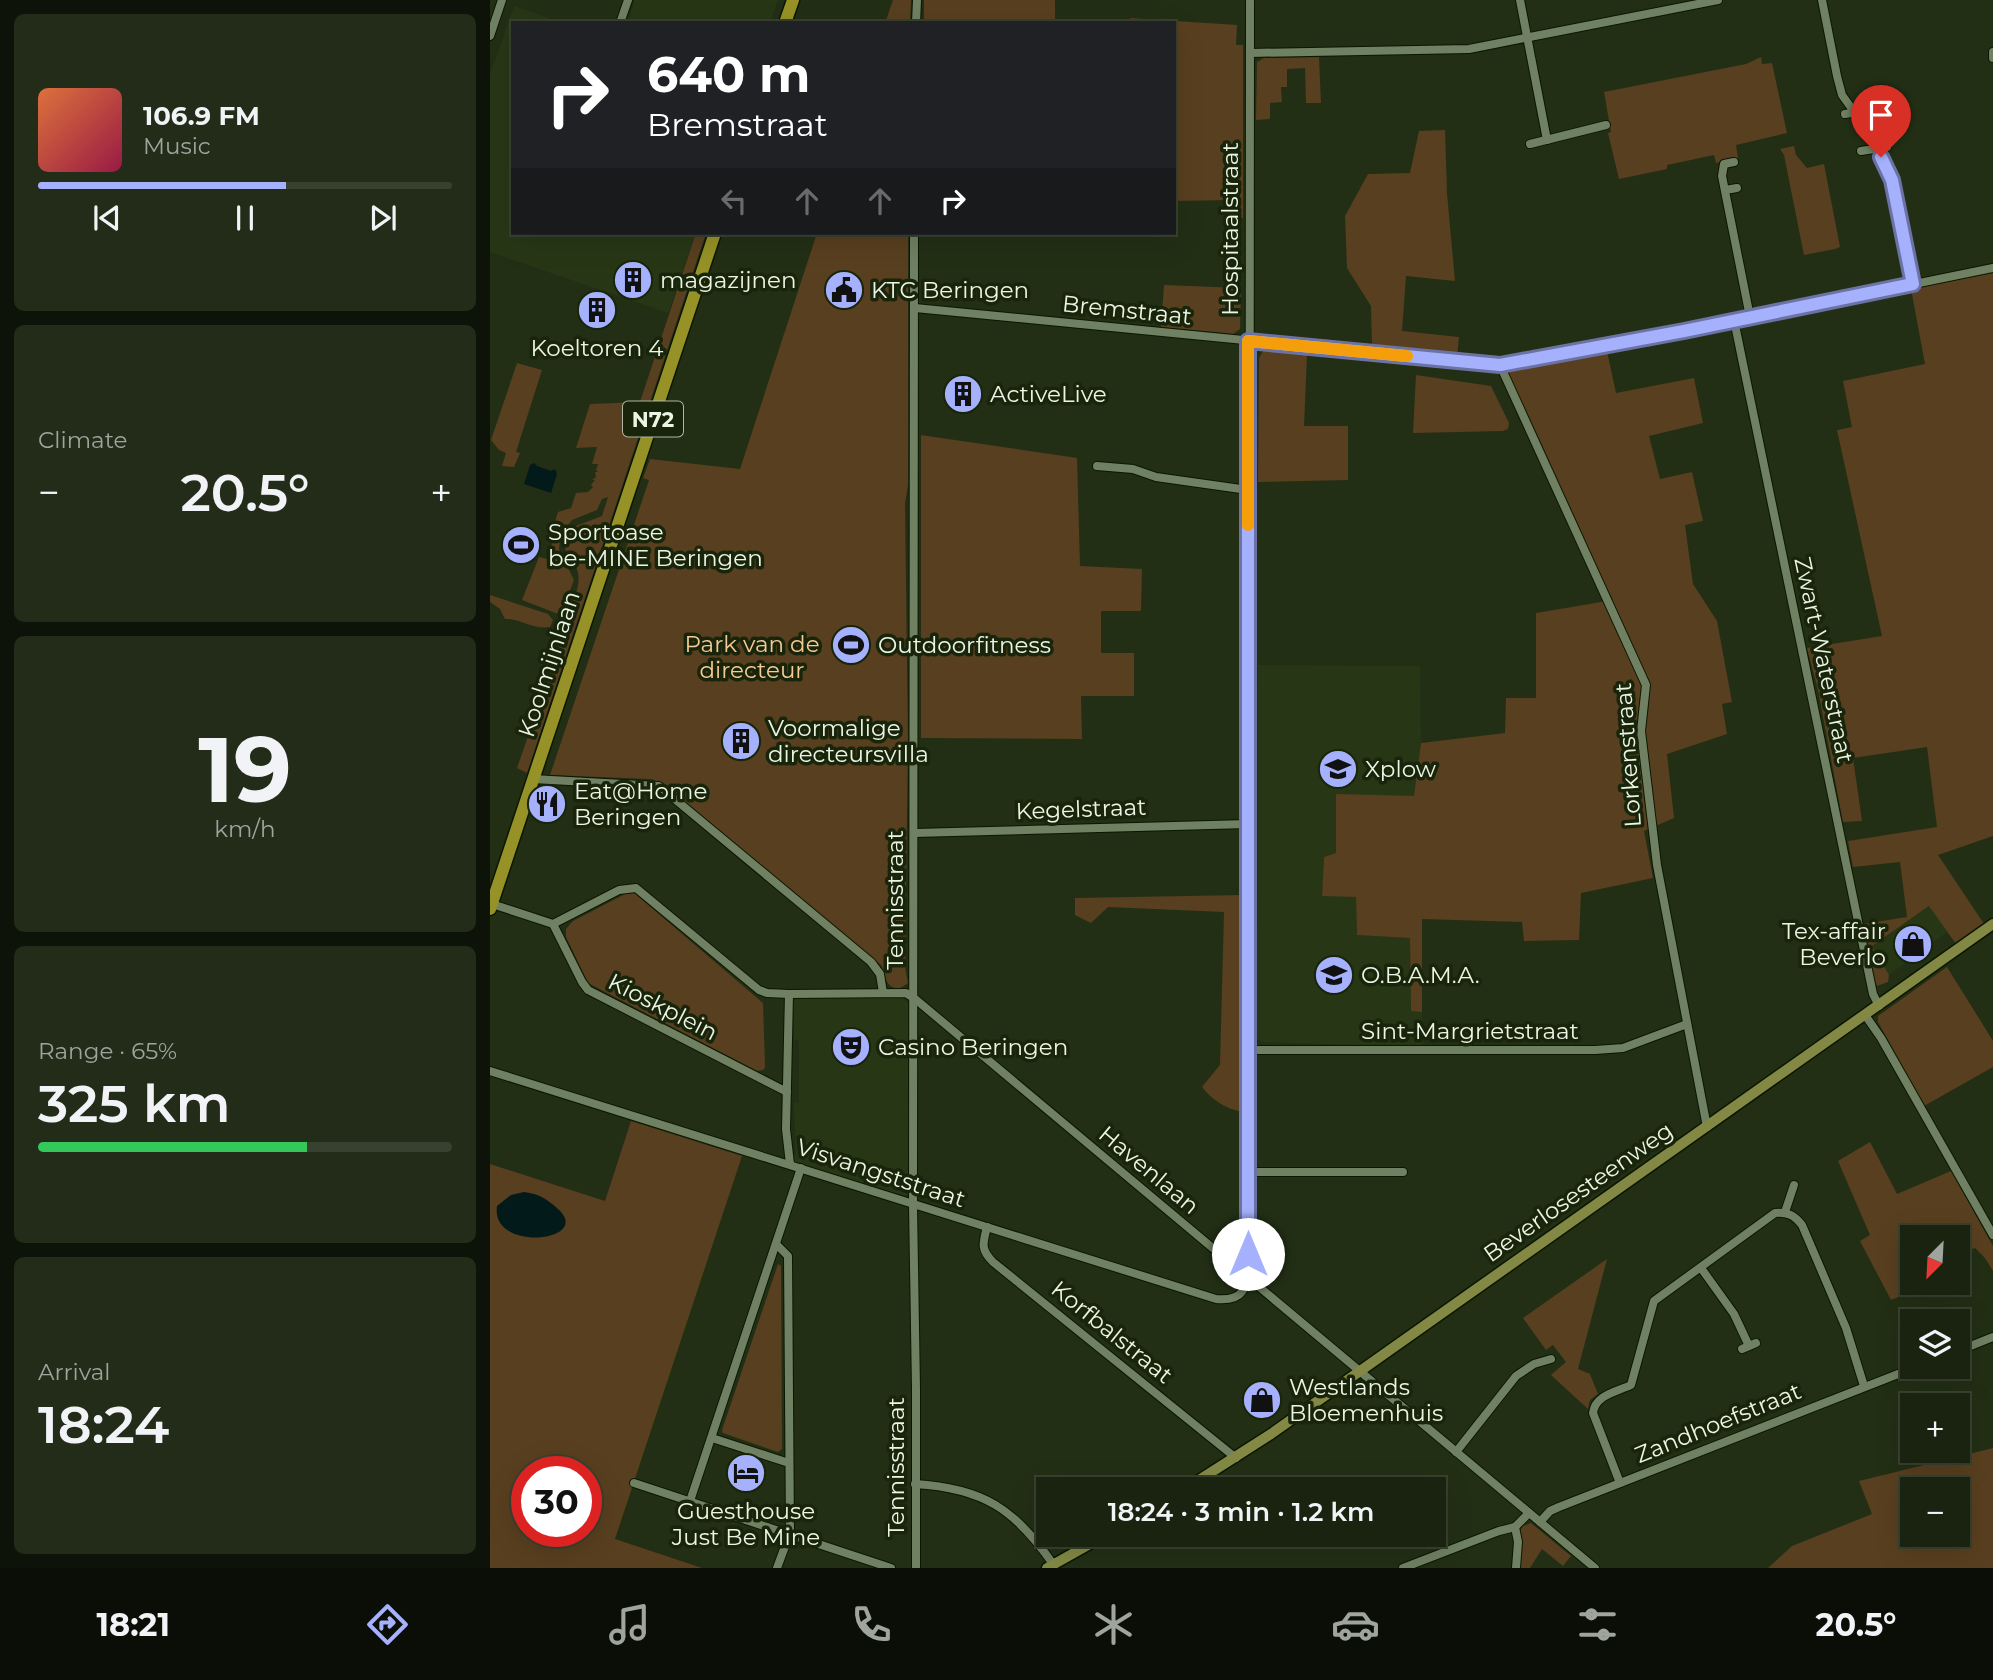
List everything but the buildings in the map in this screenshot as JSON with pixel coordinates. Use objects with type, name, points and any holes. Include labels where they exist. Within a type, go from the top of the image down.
[{"type":"main road","points":[[786,21],[793,0]]},
{"type":"main road","name":"Koolmijnlaan","points":[[491,906],[714,235]]},
{"type":"street","points":[[490,36],[502,0]]},
{"type":"street","points":[[621,21],[628,0]]},
{"type":"street","points":[[916,21],[917,0]]},
{"type":"street","name":"Hospitaalstraat","points":[[1245,1276],[1248,1254],[1250,0]]},
{"type":"street","points":[[1520,0],[1547,140]]},
{"type":"street","points":[[1250,53],[1469,49],[1718,0]]},
{"type":"street","points":[[1822,0],[1837,76],[1843,95],[1854,113]]},
{"type":"street","points":[[1993,52],[1993,58]]},
{"type":"street","points":[[1845,114],[1869,110]]},
{"type":"street","points":[[1530,144],[1606,125]]},
{"type":"street","points":[[1861,151],[1887,147]]},
{"type":"street","points":[[1875,149],[1889,170],[1892,180],[1913,284]]},
{"type":"street","points":[[1734,162],[1724,164],[1721,170],[1750,317]]},
{"type":"street","points":[[1725,190],[1737,188]]},
{"type":"street","name":"Tennisstraat","points":[[914,235],[913,1205],[916,1568]]},
{"type":"street","name":"Bremstraat","points":[[915,308],[1500,365],[1993,268]]},
{"type":"street","name":"Zwart-Waterstraat","points":[[1734,320],[1873,994],[1879,1006]]},
{"type":"street","name":"Lorkenstraat","points":[[1500,365],[1646,685],[1641,731],[1657,865],[1707,1127]]},
{"type":"street","points":[[1097,466],[1133,469],[1156,477],[1248,490]]},
{"type":"street","points":[[533,779],[659,786],[871,962],[880,974],[883,993]]},
{"type":"street","name":"Kegelstraat","points":[[915,833],[1248,824]]},
{"type":"street","points":[[491,906],[553,924],[619,891],[636,888],[758,990],[789,995],[906,993],[914,998]]},
{"type":"street","name":"Kioskplein","points":[[553,924],[588,990],[787,1092]]},
{"type":"street","name":"Beverlosesteenweg","points":[[1205,1477],[1236,1458],[1993,924]]},
{"type":"street","points":[[789,995],[787,1147],[790,1164]]},
{"type":"street","name":"Havenlaan","points":[[914,998],[1595,1568]]},
{"type":"street","points":[[1865,1015],[1881,1038],[1993,1235]]},
{"type":"street","name":"Sint-Margrietstraat","points":[[1248,1050],[1595,1050],[1623,1048],[1687,1024]]},
{"type":"street","name":"Visvangststraat","points":[[490,1071],[1216,1299],[1232,1300],[1239,1297],[1244,1289],[1245,1276]]},
{"type":"street","points":[[690,1501],[801,1168]]},
{"type":"street","points":[[1248,1172],[1403,1172]]},
{"type":"street","points":[[1785,1212],[1794,1185]]},
{"type":"street","points":[[1620,1483],[1593,1413],[1600,1399],[1631,1385],[1654,1301],[1775,1213],[1785,1212],[1795,1216],[1802,1226],[1846,1328],[1864,1386]]},
{"type":"street","name":"Korfbalstraat","points":[[987,1227],[983,1252],[993,1262],[1236,1458]]},
{"type":"street","points":[[776,1244],[788,1256],[790,1533],[777,1568]]},
{"type":"street","points":[[1702,1268],[1734,1314],[1749,1346]]},
{"type":"street","points":[[1970,1346],[1993,1337]]},
{"type":"street","points":[[1455,1452],[1516,1376],[1534,1364],[1551,1359]]},
{"type":"street","name":"Zandhoefstraat","points":[[1539,1522],[1550,1511],[1900,1373]]},
{"type":"street","points":[[712,1438],[789,1463]]},
{"type":"street","points":[[634,1483],[891,1568]]},
{"type":"street","points":[[915,1484],[968,1491],[987,1500],[1021,1523],[1036,1539],[1050,1566],[1085,1547]]},
{"type":"street","points":[[1403,1568],[1515,1527],[1529,1513]]},
{"type":"street","points":[[1515,1527],[1518,1542],[1516,1568]]},
{"type":"shaded area","points":[[635,0],[778,0],[771,21],[629,21]]},
{"type":"shaded area","points":[[514,6],[557,21],[511,21],[511,235],[695,235],[668,313],[490,252],[490,75]]},
{"type":"shaded area","points":[[1258,665],[1420,666],[1421,743],[1414,796],[1336,853],[1324,857],[1322,895],[1356,896],[1357,935],[1410,938],[1411,1011],[1422,1012],[1423,1047],[1262,1042],[1257,1038]]},
{"type":"shaded area","name":"Tex-affair Beverlo","points":[[1930,906],[1947,932],[1889,975],[1871,947]]},
{"type":"shaded area","points":[[902,998],[908,1003],[910,1187],[907,1195],[902,1197],[794,1161],[794,1103],[799,1103],[799,1040],[794,1039],[794,1010],[791,1009],[793,1000]]},
{"type":"green space","points":[[893,0],[911,0],[910,21],[886,21]]},
{"type":"green space","points":[[924,0],[1055,0],[1055,21],[924,21]]},
{"type":"green space","points":[[1130,18],[1176,21],[1130,21]]},
{"type":"green space","points":[[1176,21],[1237,25],[1236,45],[1243,45],[1243,218],[1233,218],[1233,200],[1176,201]]},
{"type":"green space","points":[[1319,57],[1321,103],[1306,103],[1305,68],[1287,69],[1287,87],[1281,87],[1282,102],[1270,103],[1270,119],[1256,120],[1257,62],[1264,58]]},
{"type":"green space","points":[[1761,57],[1762,64],[1772,63],[1787,133],[1736,145],[1738,158],[1735,159],[1716,163],[1714,155],[1619,179],[1608,133],[1611,132],[1604,92],[1746,64]]},
{"type":"green space","points":[[1445,130],[1447,193],[1455,281],[1406,276],[1402,331],[1459,337],[1457,357],[1372,348],[1371,306],[1347,268],[1345,216],[1368,174],[1410,173],[1419,131]]},
{"type":"green space","points":[[1794,146],[1796,155],[1807,168],[1824,164],[1840,247],[1804,255],[1784,155],[1780,149]]},
{"type":"green space","points":[[695,235],[705,235],[527,773],[517,768],[569,619],[566,617],[578,584],[578,573],[567,553],[565,542],[573,527],[602,516],[608,497],[602,499],[597,510],[572,520],[561,534],[559,549],[574,580],[561,615],[522,600],[539,557],[547,559],[556,532],[552,531],[558,512],[571,508],[576,493],[588,492],[593,487],[591,485],[595,480],[592,480],[596,477],[595,472],[598,472],[598,464],[592,464],[597,447],[576,448],[590,404],[640,402]]},
{"type":"green space","name":"Park van de directeur","points":[[816,235],[908,235],[905,967],[908,983],[899,989],[888,983],[881,965],[662,783],[648,779],[550,775],[649,480],[643,478],[650,459],[740,469]]},
{"type":"green space","points":[[1993,273],[1993,836],[1938,855],[1984,924],[1956,944],[1929,906],[1872,946],[1889,975],[1888,982],[1877,986],[1873,979],[1863,924],[1907,917],[1900,862],[1853,867],[1848,841],[1937,827],[1927,747],[1853,758],[1862,821],[1843,822],[1818,690],[1807,648],[1882,636],[1837,430],[1852,427],[1843,381],[1925,364],[1911,289]]},
{"type":"green space","points":[[1164,285],[1241,288],[1240,329],[1233,334],[1161,327]]},
{"type":"green space","points":[[1263,351],[1307,355],[1304,426],[1348,426],[1348,480],[1258,482],[1259,358]]},
{"type":"green space","points":[[1607,351],[1616,393],[1694,378],[1703,423],[1649,436],[1660,479],[1692,472],[1703,521],[1685,525],[1693,584],[1717,621],[1732,702],[1722,704],[1727,734],[1667,754],[1674,818],[1644,831],[1653,878],[1581,893],[1579,940],[1524,941],[1522,922],[1422,919],[1422,1012],[1411,1011],[1410,938],[1357,935],[1356,897],[1322,896],[1324,857],[1336,853],[1336,794],[1414,796],[1421,743],[1505,733],[1506,698],[1536,698],[1536,613],[1613,600],[1586,547],[1507,372],[1517,367]]},
{"type":"green space","points":[[517,363],[542,370],[516,452],[520,453],[514,467],[502,466],[506,453],[499,450],[491,440]]},
{"type":"green space","points":[[1416,375],[1491,386],[1509,423],[1508,429],[1413,433]]},
{"type":"green space","points":[[921,435],[1077,458],[1080,566],[1142,569],[1141,611],[1101,611],[1101,653],[1134,653],[1134,696],[1081,696],[1082,739],[921,738]]},
{"type":"green space","points":[[490,595],[548,614],[553,620],[550,627],[538,627],[505,619],[500,609],[490,602]]},
{"type":"green space","points":[[633,892],[763,1003],[763,1070],[757,1071],[588,983],[566,937],[566,929],[573,921]]},
{"type":"green space","points":[[1242,895],[1242,1112],[1220,1103],[1202,1087],[1220,1065],[1224,912],[1108,907],[1091,923],[1075,915],[1075,898]]},
{"type":"green space","points":[[1947,967],[1993,1041],[1993,1067],[1924,1106],[1878,1022],[1878,1016]]},
{"type":"green space","points":[[631,1121],[742,1156],[615,1539],[702,1568],[490,1568],[490,1164],[605,1201]]},
{"type":"green space","points":[[1870,1142],[1897,1194],[1951,1171],[1993,1246],[1993,1271],[1975,1248],[1970,1250],[1970,1225],[1900,1225],[1900,1295],[1904,1295],[1891,1300],[1860,1241],[1870,1235],[1838,1161]]},
{"type":"green space","points":[[1607,1259],[1578,1369],[1590,1374],[1598,1394],[1590,1400],[1588,1409],[1551,1375],[1566,1362],[1553,1345],[1546,1350],[1523,1318]]},
{"type":"green space","points":[[778,1264],[781,1266],[782,1449],[778,1452],[723,1433],[722,1430]]},
{"type":"green space","points":[[1993,1448],[1993,1568],[1768,1568],[1792,1546],[1872,1514],[1859,1481],[1932,1463],[1970,1463],[1970,1454]]},
{"type":"green space","points":[[1531,1523],[1571,1556],[1563,1566],[1542,1549],[1530,1568],[1521,1568],[1520,1530]]},
{"type":"water","points":[[534,463],[551,471],[555,469],[557,474],[551,493],[524,484],[530,465]]},
{"type":"water","points":[[524,1192],[550,1202],[558,1209],[565,1220],[563,1229],[553,1235],[538,1238],[509,1231],[499,1221],[497,1206],[511,1195]]},
{"type":"slow traffic","points":[[1248,525],[1248,341],[1407,356]]},
{"type":"place","name":"magazijnen","points":[[633,280]]},
{"type":"place","name":"KTC Beringen","points":[[844,290]]},
{"type":"place","name":"Koeltoren 4","points":[[597,310]]},
{"type":"place","name":"ActiveLive","points":[[963,394]]},
{"type":"place","name":"Sportoase be-MINE Beringen","points":[[521,545]]},
{"type":"place","name":"Outdoorfitness","points":[[851,645]]},
{"type":"place","name":"Voormalige directeursvilla","points":[[741,741]]},
{"type":"place","name":"Xplow","points":[[1338,769]]},
{"type":"place","name":"Eat@Home Beringen","points":[[547,804]]},
{"type":"place","name":"Tex-affair Beverlo","points":[[1913,944]]},
{"type":"place","name":"O.B.A.M.A.","points":[[1334,975]]},
{"type":"place","name":"Casino Beringen","points":[[851,1047]]},
{"type":"place","name":"Westlands Bloemenhuis","points":[[1262,1400]]},
{"type":"place","name":"Guesthouse Just Be Mine","points":[[746,1473]]},
{"type":"route","points":[[1248,1254],[1248,341],[1500,365],[1913,284],[1892,180],[1881,157]]}]
